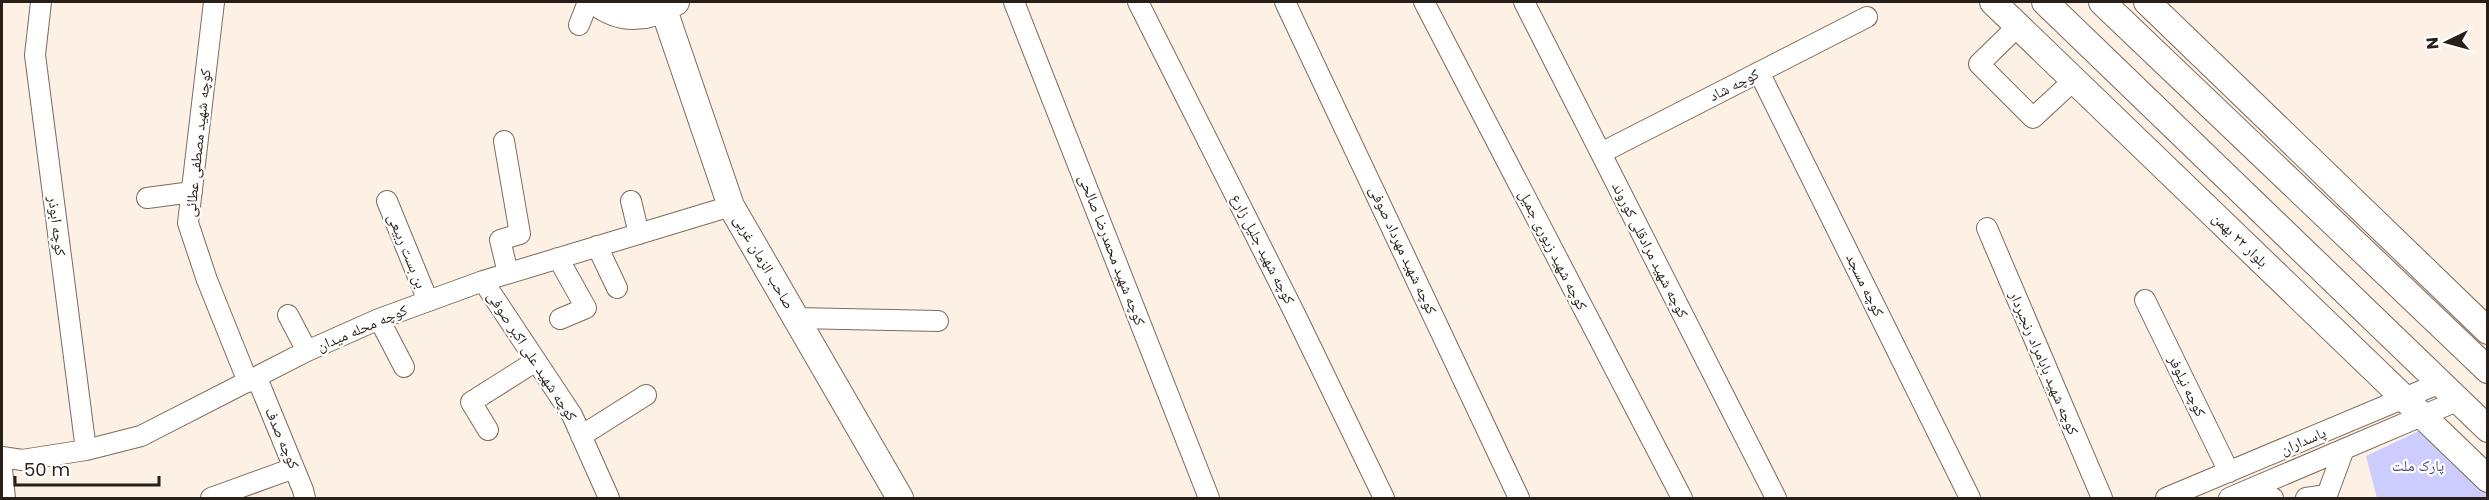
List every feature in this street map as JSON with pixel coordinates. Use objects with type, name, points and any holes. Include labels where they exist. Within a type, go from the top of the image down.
[{"type":"main road","points":[[596,2],[617,14],[633,17],[649,15],[670,6]]},
{"type":"main road","name":"بلوار ۲۲ بهمن","points":[[1993,2],[2487,478]]},
{"type":"main road","points":[[2044,2],[2487,429]]},
{"type":"main road","points":[[2102,2],[2487,370]]},
{"type":"main road","points":[[2146,2],[2487,331]]},
{"type":"main road","name":"صاحب الزمان غربی","points":[[670,6],[731,206],[900,498]]},
{"type":"street","name":"کوچه ابوذر","points":[[41,2],[35,55],[86,450]]},
{"type":"street","name":"کوچه شهید مصطفی عطائی","points":[[214,2],[188,223],[207,280],[252,380]]},
{"type":"street","points":[[579,25],[588,2]]},
{"type":"street","name":"کوچه شهید محمدرضا صالحی","points":[[1014,2],[1209,498]]},
{"type":"street","name":"کوچه شهید جلیل زارع","points":[[1138,2],[1294,312],[1384,498]]},
{"type":"street","name":"کوچه شهید مهرداد صوفی","points":[[1285,2],[1519,498]]},
{"type":"street","name":"کوچه شهید زیوری جمیل","points":[[1424,2],[1682,498]]},
{"type":"street","name":"کوچه شهید مرادقلی کوروند","points":[[1524,2],[1776,498]]},
{"type":"street","name":"کوچه شاد","points":[[1601,153],[1867,17]]},
{"type":"street","points":[[2018,26],[1979,64],[2032,118],[2074,80]]},
{"type":"street","name":"کوچه مسجد","points":[[1759,72],[1970,498]]},
{"type":"street","points":[[504,141],[520,234],[500,240],[508,273]]},
{"type":"street","points":[[147,198],[192,192]]},
{"type":"street","name":"بن بست ربیعی","points":[[387,201],[428,301]]},
{"type":"street","points":[[631,201],[639,234]]},
{"type":"street","name":"کوچه محله میدان","points":[[2,457],[22,460],[86,450],[141,436],[307,351],[379,319],[483,281],[731,206]]},
{"type":"street","name":"کوچه شهید بابامراد رنجبردار","points":[[1987,228],[2102,498]]},
{"type":"street","points":[[597,246],[617,288]]},
{"type":"street","points":[[558,258],[586,308],[560,319]]},
{"type":"street","name":"کوچه شهید علی اکبر صوفی","points":[[483,281],[572,415],[609,498]]},
{"type":"street","name":"کوچه نیلوفر","points":[[2145,300],[2229,472]]},
{"type":"street","points":[[288,315],[307,351]]},
{"type":"street","points":[[796,318],[938,321]]},
{"type":"street","points":[[379,319],[404,367]]},
{"type":"street","points":[[488,430],[471,402],[536,362]]},
{"type":"street","name":"کوچه صدف","points":[[252,380],[294,468],[305,498]]},
{"type":"street","name":"پاسداران","points":[[2166,498],[2229,472],[2413,407],[2448,392]]},
{"type":"street","points":[[581,436],[646,395]]},
{"type":"street","name":"پاسداران","points":[[2229,498],[2256,493],[2344,449],[2413,407]]},
{"type":"street","points":[[2306,498],[2327,495],[2344,449]]},
{"type":"street","points":[[212,498],[294,468]]},
{"type":"street","points":[[2,469],[5,498]]},
{"type":"street","points":[[2256,493],[2273,498]]},
{"type":"green space","name":"پارک ملت","points":[[2425,428],[2487,492],[2487,498],[2377,498],[2366,456]]}]
